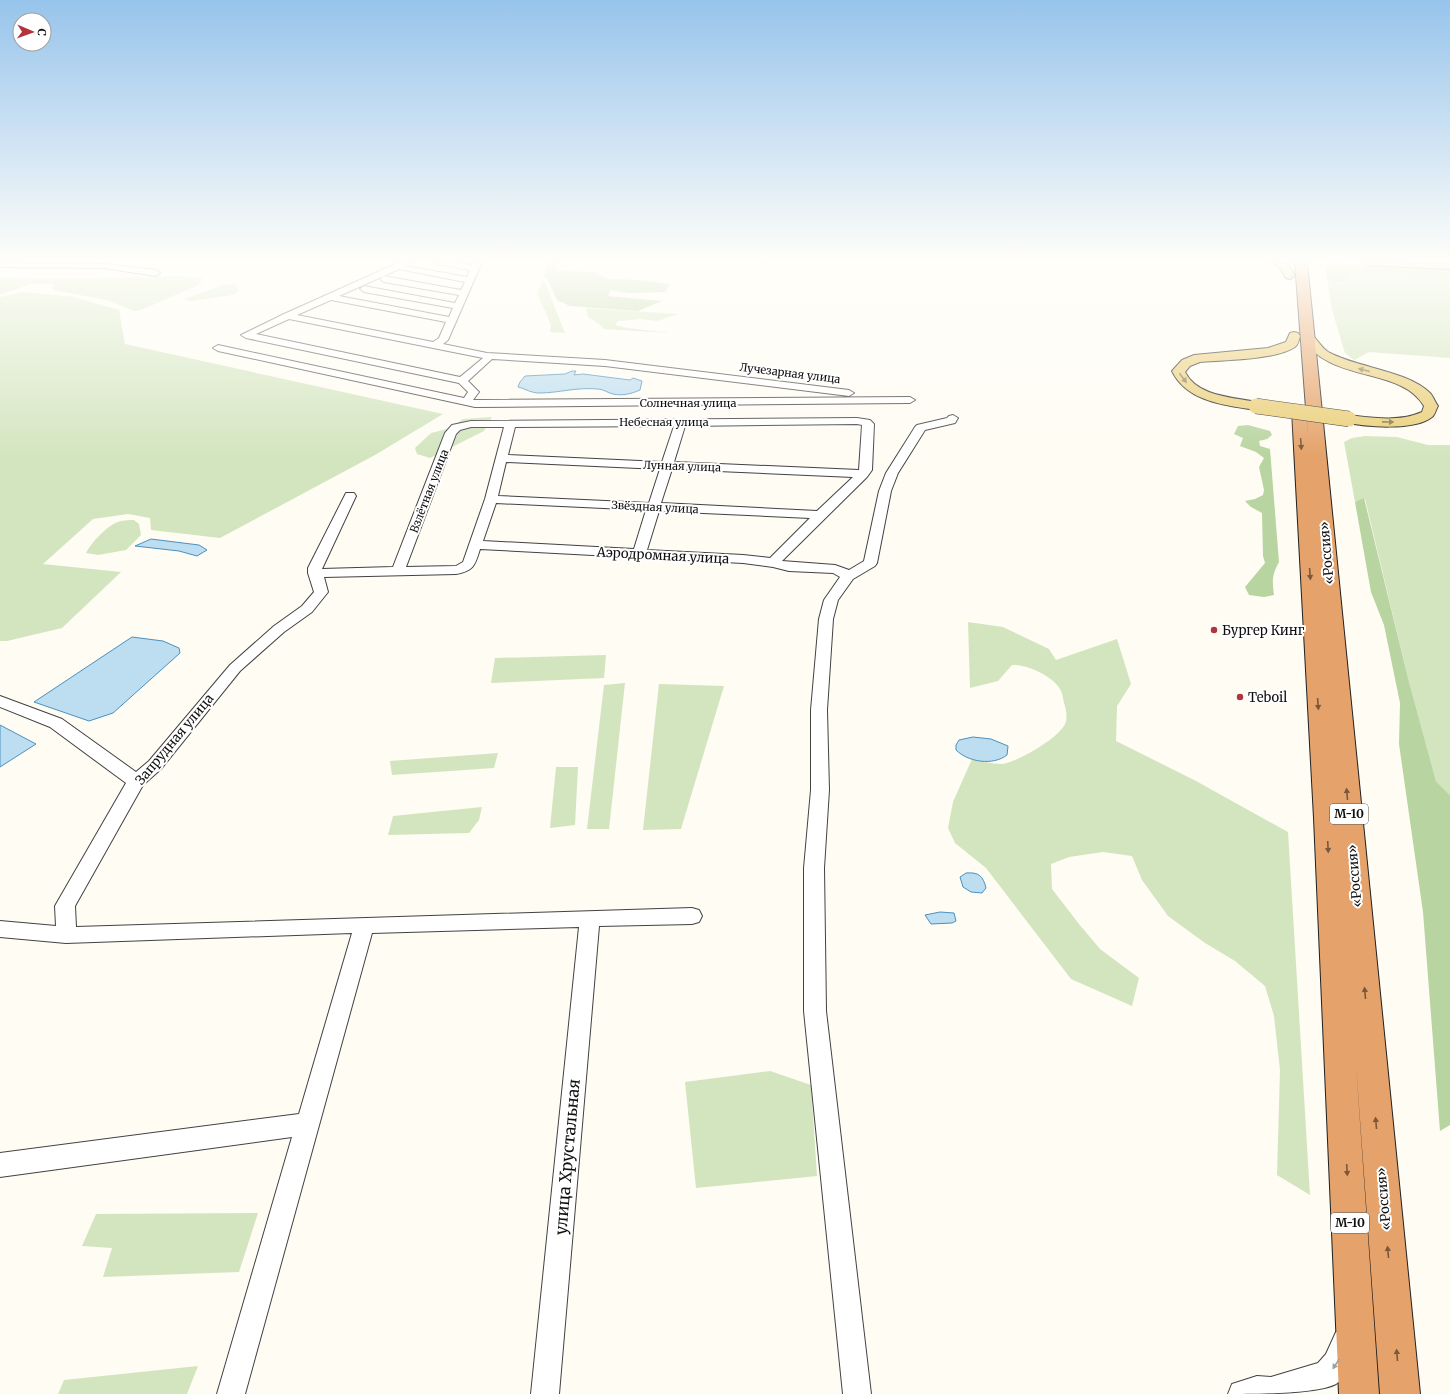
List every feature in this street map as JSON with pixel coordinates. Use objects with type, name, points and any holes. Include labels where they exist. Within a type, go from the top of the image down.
[{"type":"highway","name":"«Россия»","points":[[1298,327],[1359,1394]]},
{"type":"highway","name":"«Россия»","points":[[1298,331],[1338,695],[1400,1394]]},
{"type":"main road","points":[[1298,331],[1325,356],[1346,365],[1410,386],[1427,396],[1432,406],[1428,414],[1420,419],[1406,422],[1378,422],[1256,406],[1218,399],[1198,391],[1183,380],[1178,371],[1186,362],[1198,358],[1277,350],[1291,344],[1298,331]]},
{"type":"street","points":[[263,327],[246,335],[462,381],[474,392],[472,397],[466,403]]},
{"type":"street","name":"Лучезарная улица","points":[[341,327],[487,356],[605,363],[910,400]]},
{"type":"street","points":[[433,346],[443,340],[449,327]]},
{"type":"street","name":"Солнечная улица","points":[[218,348],[466,403],[910,400]]},
{"type":"street","points":[[462,381],[487,360],[487,356]]},
{"type":"street","points":[[857,1394],[815,1011],[814,868],[820,790],[819,710],[826,619],[832,600],[848,576],[870,563],[885,491],[892,473],[921,427],[941,424],[951,421],[953,418]]},
{"type":"street","name":"Небесная улица","points":[[471,424],[863,421],[868,424],[866,470],[862,474]]},
{"type":"street","points":[[639,553],[681,422]]},
{"type":"street","name":"Взлётная улица","points":[[398,571],[452,430],[456,427],[471,424]]},
{"type":"street","points":[[350,496],[315,568],[315,573],[463,569],[469,563],[491,499],[500,458],[510,424]]},
{"type":"street","name":"Лунная улица","points":[[500,458],[862,474]]},
{"type":"street","points":[[773,563],[862,474]]},
{"type":"street","name":"Звёздная улица","points":[[491,499],[820,515]]},
{"type":"street","name":"Аэродромная улица","points":[[476,545],[743,559],[789,567],[834,569],[843,572],[848,576]]},
{"type":"street","name":"Запрудная улица","points":[[66,935],[65,906],[136,781],[155,765],[235,668],[279,629],[313,602],[321,592],[315,573]]},
{"type":"street","points":[[0,701],[56,723],[136,781]]},
{"type":"street","points":[[0,929],[66,935],[364,924],[692,916]]},
{"type":"street","name":"улица Хрустальная","points":[[544,1394],[590,919]]},
{"type":"street","points":[[231,1394],[364,924]]},
{"type":"street","points":[[0,1165],[308,1124]]},
{"type":"street","points":[[1254,1393],[1271,1391],[1326,1375],[1336,1364],[1343,1352],[1355,1315]]},
{"type":"green space","points":[[0,327],[122,327],[125,344],[443,414],[375,455],[220,538],[151,530],[150,518],[128,514],[93,519],[43,564],[121,572],[62,628],[7,641],[0,641]]},
{"type":"green space","points":[[551,327],[563,327],[565,333],[550,332]]},
{"type":"green space","points":[[602,327],[624,327],[671,333],[604,329]]},
{"type":"green space","points":[[1337,327],[1450,327],[1450,358],[1369,352],[1354,360],[1345,353]]},
{"type":"green space","points":[[492,417],[484,431],[430,458],[417,454],[415,448],[431,433],[447,429],[463,419]]},
{"type":"green space","points":[[1248,425],[1270,431],[1272,435],[1267,439],[1259,441],[1260,446],[1270,449],[1279,562],[1273,578],[1274,595],[1264,597],[1249,595],[1245,587],[1265,563],[1263,556],[1262,513],[1251,507],[1245,501],[1255,499],[1263,495],[1264,490],[1259,467],[1264,458],[1256,452],[1240,446],[1243,438],[1234,434],[1238,426]]},
{"type":"green space","points":[[1365,436],[1397,437],[1428,445],[1450,445],[1450,795],[1436,781],[1408,678],[1365,499],[1355,502],[1344,442],[1352,438]]},
{"type":"green space","points":[[1364,498],[1408,678],[1436,781],[1450,795],[1450,1125],[1440,1131],[1423,912],[1399,744],[1400,703],[1384,625],[1371,592],[1355,502]]},
{"type":"green space","points":[[134,520],[139,524],[141,535],[126,550],[98,555],[86,553],[96,539],[111,526],[121,521]]},
{"type":"green space","points":[[968,622],[1003,627],[1049,649],[1056,660],[1117,639],[1131,684],[1117,706],[1116,741],[1196,781],[1288,832],[1310,1195],[1277,1175],[1280,1070],[1274,1016],[1265,986],[1235,961],[1205,943],[1168,916],[1142,880],[1132,856],[1103,852],[1069,857],[1051,864],[1052,889],[1100,949],[1139,978],[1132,1006],[1071,979],[986,868],[955,843],[948,828],[953,802],[972,759],[1002,764],[1027,755],[1055,736],[1065,724],[1066,719],[1063,696],[1058,686],[1047,676],[1033,669],[1012,665],[998,681],[970,688]]},
{"type":"green space","points":[[606,655],[604,678],[491,683],[495,658]]},
{"type":"green space","points":[[625,683],[609,829],[587,829],[604,685]]},
{"type":"green space","points":[[659,684],[724,686],[681,829],[643,830]]},
{"type":"green space","points":[[498,753],[494,768],[392,775],[390,761]]},
{"type":"green space","points":[[556,767],[578,767],[575,825],[550,828]]},
{"type":"green space","points":[[482,807],[479,820],[469,833],[388,835],[393,816]]},
{"type":"green space","points":[[770,1071],[811,1085],[817,1176],[696,1188],[685,1082]]},
{"type":"green space","points":[[258,1213],[239,1272],[103,1277],[112,1248],[82,1246],[96,1214]]},
{"type":"green space","points":[[198,1366],[187,1394],[58,1394],[64,1380]]},
{"type":"water","points":[[576,371],[574,375],[583,374],[630,380],[633,378],[642,381],[640,390],[623,395],[616,395],[600,389],[575,389],[536,393],[518,387],[525,376],[565,374]]},
{"type":"water","points":[[151,539],[199,545],[207,550],[197,556],[179,551],[135,546]]},
{"type":"water","points":[[132,637],[163,641],[179,648],[180,653],[113,713],[89,721],[34,702]]},
{"type":"water","points":[[0,725],[36,744],[0,767]]},
{"type":"water","points":[[973,737],[991,739],[1008,746],[1007,755],[995,761],[981,761],[967,757],[956,750],[956,745],[959,740]]},
{"type":"water","points":[[966,873],[974,873],[982,878],[986,888],[982,893],[971,892],[963,887],[960,877]]},
{"type":"water","points":[[940,912],[954,913],[956,921],[952,923],[931,924],[925,915]]},
{"type":"place","name":"Бургер Кинг","points":[[1214,630]]},
{"type":"place","name":"Teboil","points":[[1240,697]]}]
